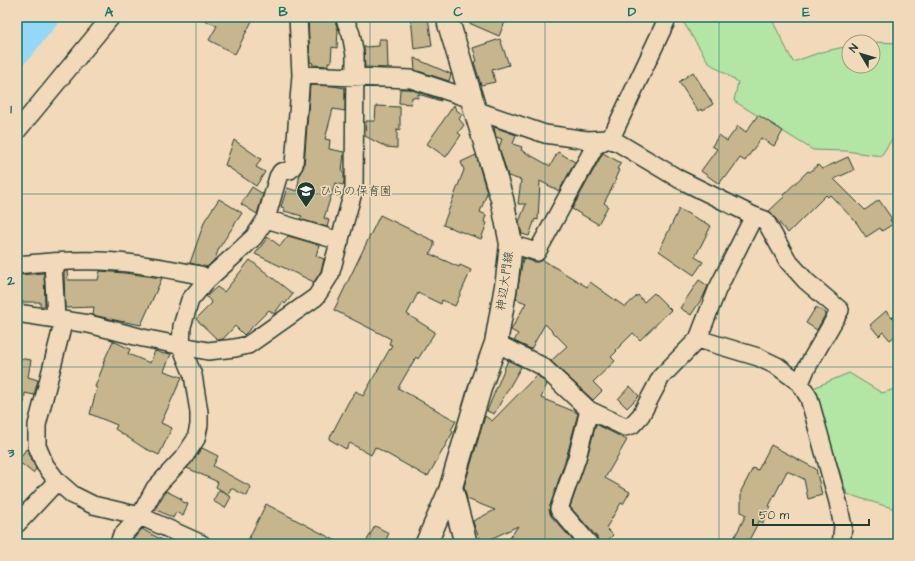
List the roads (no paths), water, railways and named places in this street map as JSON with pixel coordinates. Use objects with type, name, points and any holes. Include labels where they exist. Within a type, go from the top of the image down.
[{"type":"main road","name":"神辺大門線","points":[[450,17],[450,24],[502,199],[511,244],[507,280],[496,343],[481,385],[451,487]]},
{"type":"main road","points":[[451,487],[466,544]]},
{"type":"street","points":[[17,131],[111,17]]},
{"type":"street","points":[[119,544],[121,537],[140,516],[155,488],[184,457],[196,439],[199,425],[199,412],[193,375],[181,346],[182,326],[190,300],[207,280],[238,254],[254,237],[266,219],[278,176],[281,172],[290,170],[294,165],[301,75],[298,17]]},
{"type":"street","points":[[17,313],[89,324],[208,351],[248,345],[316,297],[330,275],[354,189],[355,55],[351,34],[344,17]]},
{"type":"street","points":[[511,244],[537,252],[595,146],[607,139],[614,132],[668,17]]},
{"type":"street","points":[[301,75],[411,79],[545,134],[587,140],[607,139],[617,142],[679,179],[765,220],[788,261],[806,281],[840,310],[806,369],[800,383]]},
{"type":"street","points":[[496,343],[542,366],[589,410],[625,427],[632,425],[641,415],[661,377],[698,339],[717,290],[754,216]]},
{"type":"street","points":[[266,219],[340,241]]},
{"type":"street","points":[[17,265],[53,262],[100,261],[145,265],[201,275],[207,280]]},
{"type":"street","points":[[53,262],[60,320],[37,425],[37,446],[45,465],[57,481],[74,495],[93,505],[140,516],[202,544]]},
{"type":"street","points":[[698,339],[758,357],[777,366],[800,383],[809,398],[838,502],[843,527],[842,544]]},
{"type":"street","points":[[589,410],[577,458],[559,509],[589,544]]},
{"type":"street","points":[[17,524],[57,481]]},
{"type":"street","points":[[426,544],[451,487]]},
{"type":"waterway","points":[[17,51],[45,17]]},
{"type":"place","name":"ひらの保育園","points":[[306,208]]}]
